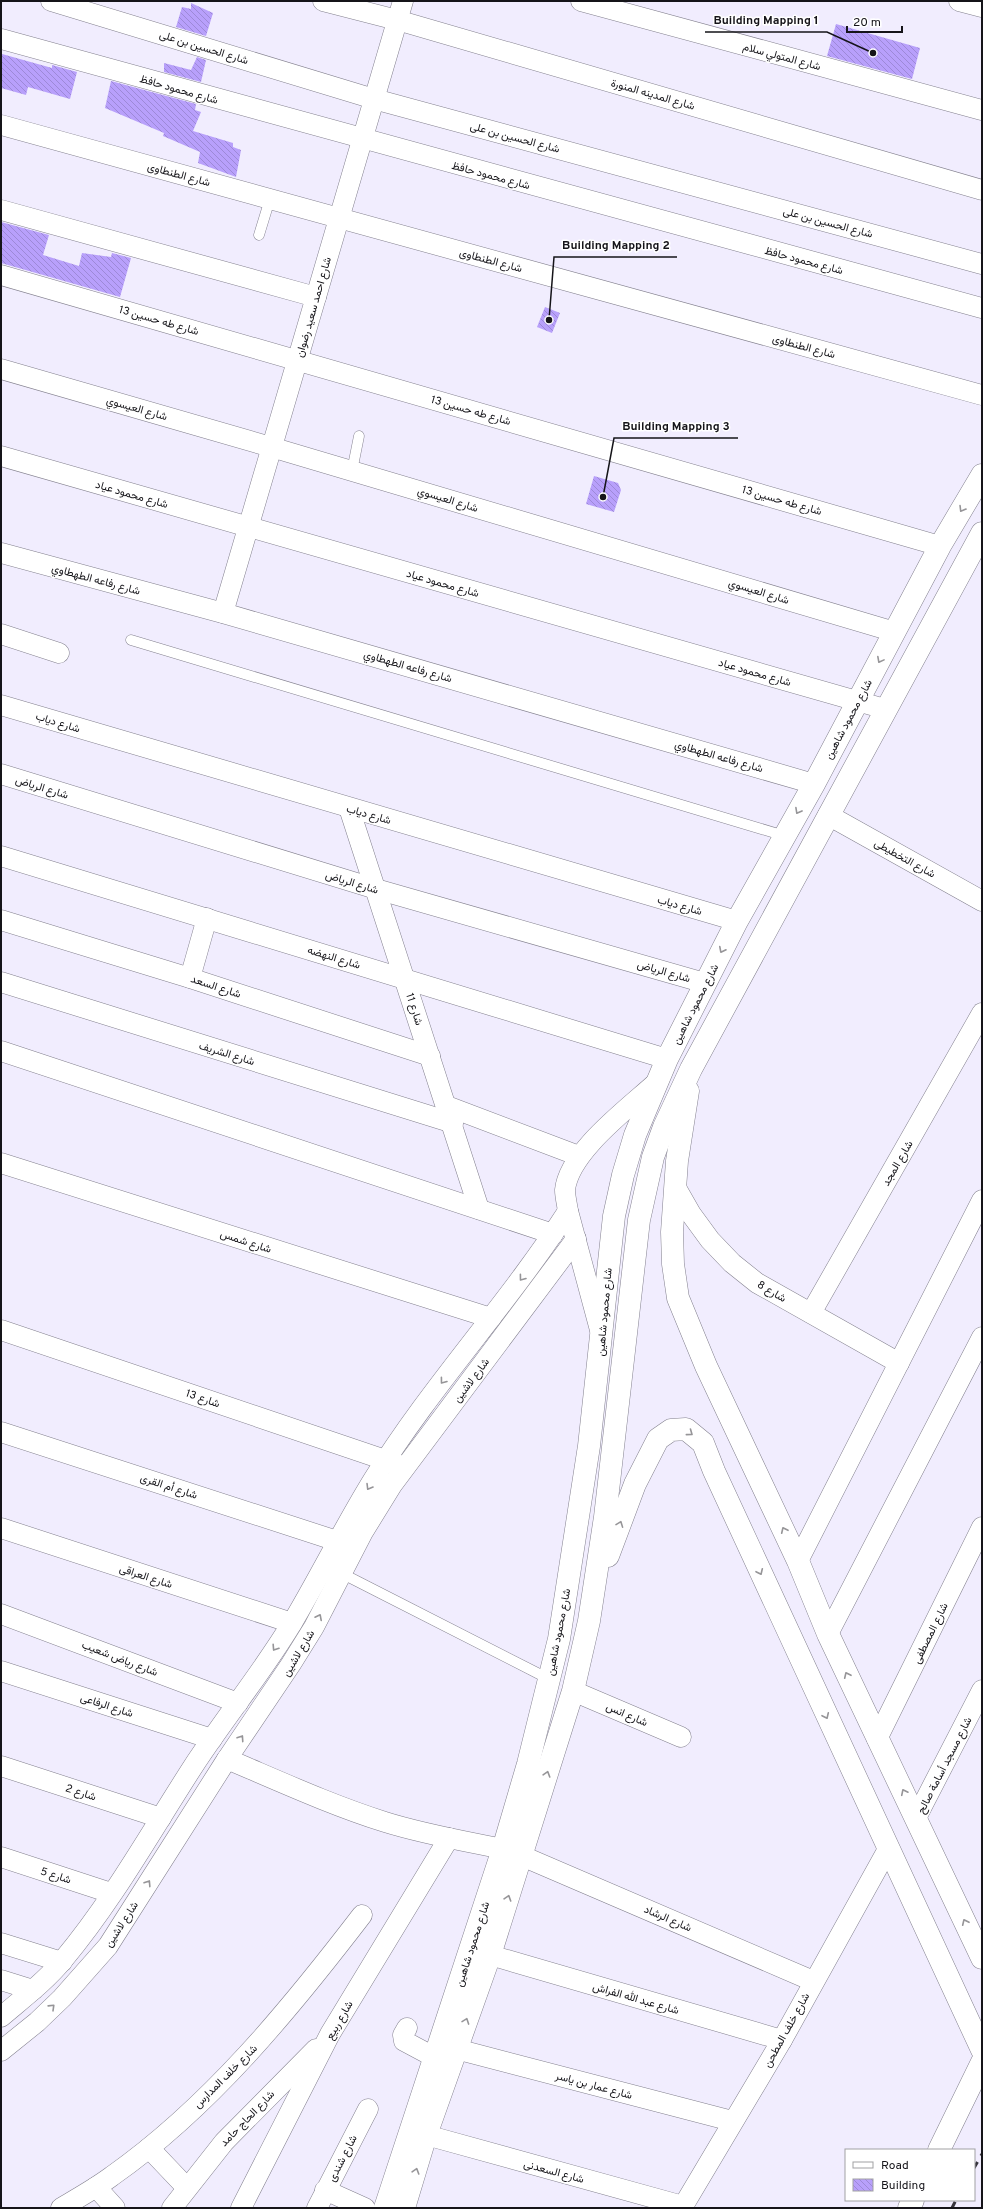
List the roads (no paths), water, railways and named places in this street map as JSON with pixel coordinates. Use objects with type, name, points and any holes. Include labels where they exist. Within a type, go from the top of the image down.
[{"type":"main road","name":"شارع محمود شاهين","points":[[404,2208],[426,2135],[490,1955],[512,1852],[528,1764],[558,1639],[590,1446],[610,1251],[623,1175],[634,1135],[667,1059],[737,921],[814,784],[940,546],[982,475]]},
{"type":"main road","name":"شارع محمود شاهين","points":[[385,2208],[434,2057],[574,1691],[595,1586],[614,1446],[639,1220],[653,1157],[664,1127],[691,1069],[982,533]]},
{"type":"main road","points":[[691,1069],[677,1161],[672,1232],[673,1264],[678,1298],[706,1366],[798,1561],[828,1634],[982,1958]]},
{"type":"main road","points":[[595,1586],[635,1484],[658,1439],[672,1430],[686,1428],[703,1443],[714,1471],[982,2050]]},
{"type":"main road","points":[[939,2149],[982,2062]]},
{"type":"street","name":"شارع الحسين بن على","points":[[52,1],[374,99],[982,264]]},
{"type":"street","name":"شارع المدينه المنورة","points":[[323,1],[400,10],[982,190]]},
{"type":"street","name":"شارع المتولي سلام","points":[[581,1],[982,110]]},
{"type":"street","points":[[959,1],[982,8]]},
{"type":"street","name":"شارع احمد سعيد رضوان","points":[[223,613],[400,10]]},
{"type":"street","name":"شارع محمود حافظ","points":[[1,39],[982,308]]},
{"type":"street","name":"شارع الطنطاوى","points":[[1,125],[982,395]]},
{"type":"street","points":[[1,210],[316,297]]},
{"type":"street","name":"شارع طه حسين 13","points":[[1,275],[940,546]]},
{"type":"street","name":"شارع العيسوي","points":[[1,369],[271,447],[895,632]]},
{"type":"street","name":"شارع محمود عياد","points":[[1,456],[886,709]]},
{"type":"street","name":"شارع رفاعه الطهطاوي","points":[[1,553],[223,613],[814,784]]},
{"type":"street","points":[[1,634],[59,653]]},
{"type":"street","name":"شارع دياب","points":[[1,705],[737,921]]},
{"type":"street","name":"شارع الرياض","points":[[1,774],[376,889],[705,983]]},
{"type":"street","name":"شارع 11","points":[[349,808],[406,979],[479,1209]]},
{"type":"street","name":"شارع التخطيطى","points":[[828,815],[982,901]]},
{"type":"street","name":"شارع النهضه","points":[[1,856],[667,1059]]},
{"type":"street","points":[[190,978],[207,918]]},
{"type":"street","name":"شارع السعد","points":[[1,920],[190,978],[430,1056]]},
{"type":"street","name":"شارع الشريف","points":[[1,982],[450,1115],[579,1156]]},
{"type":"street","name":"شارع المجد","points":[[811,1313],[982,1013]]},
{"type":"street","points":[[1,1051],[553,1234]]},
{"type":"street","points":[[602,1337],[568,1211],[565,1191],[568,1178],[579,1156],[659,1080]]},
{"type":"street","name":"شارع شمس","points":[[1,1163],[491,1318]]},
{"type":"street","name":"شارع 8","points":[[675,1186],[700,1227],[732,1263],[757,1283],[899,1363]]},
{"type":"street","points":[[798,1561],[982,1200]]},
{"type":"street","name":"شارع لاشين","points":[[1,2017],[62,1962],[111,1894],[212,1739],[257,1676],[292,1623],[337,1541],[386,1460],[413,1420],[536,1260],[568,1211]]},
{"type":"street","name":"شارع لاشين","points":[[1,2051],[37,2022],[86,1972],[108,1946],[227,1759],[276,1688],[314,1627],[341,1573],[377,1508],[405,1467],[576,1239]]},
{"type":"street","points":[[536,1260],[551,1273]]},
{"type":"street","name":"شارع 13","points":[[1,1330],[405,1467]]},
{"type":"street","points":[[828,1634],[982,1337]]},
{"type":"street","name":"شارع أم القرى","points":[[1,1432],[337,1541]]},
{"type":"street","name":"شارع المصطفى","points":[[877,1739],[982,1526]]},
{"type":"street","name":"شارع العراقى","points":[[1,1528],[292,1623]]},
{"type":"street","name":"شارع رياض شعيب","points":[[1,1614],[238,1703]]},
{"type":"street","name":"شارع الرفاعى","points":[[1,1670],[212,1739]]},
{"type":"street","points":[[257,1676],[276,1688]]},
{"type":"street","name":"شارع مسجد أسامة صالح","points":[[916,1818],[982,1690]]},
{"type":"street","name":"شارع انس","points":[[574,1691],[682,1737]]},
{"type":"street","name":"شارع الرشاد","points":[[227,1759],[354,1812],[417,1831],[512,1852],[814,1981]]},
{"type":"street","name":"شارع 2","points":[[1,1766],[161,1818]]},
{"type":"street","name":"شارع ربيع","points":[[241,2208],[330,2034],[448,1838]]},
{"type":"street","name":"شارع خلف المطحن","points":[[682,2207],[732,2121],[782,2040],[888,1849]]},
{"type":"street","name":"شارع 5","points":[[1,1857],[111,1894]]},
{"type":"street","name":"شارع خلف المدارس","points":[[61,2208],[96,2187],[148,2148],[163,2136],[224,2078],[278,2021],[362,1915]]},
{"type":"street","points":[[1,1943],[62,1962]]},
{"type":"street","name":"شارع عبد الله الفراش","points":[[490,1955],[782,2040]]},
{"type":"street","points":[[1,1980],[26,1996],[37,2022]]},
{"type":"street","points":[[407,2028],[403,2036],[404,2041],[434,2057]]},
{"type":"street","name":"شارع الحاج حامد","points":[[172,2208],[238,2126],[330,2034]]},
{"type":"street","name":"شارع عمار بن ياسر","points":[[456,2048],[732,2121]]},
{"type":"street","name":"شارع شندى","points":[[316,2208],[368,2109]]},
{"type":"street","name":"شارع السعدنى","points":[[426,2135],[682,2207]]},
{"type":"street","points":[[148,2148],[187,2188]]},
{"type":"street","points":[[96,2187],[115,2208]]},
{"type":"street","points":[[325,2190],[365,2208]]},
{"type":"lane","points":[[259,235],[270,199]]},
{"type":"lane","points":[[352,471],[359,436]]},
{"type":"lane","points":[[131,640],[785,836]]},
{"type":"lane","points":[[341,1573],[549,1679]]},
{"type":"railway","points":[[975,2166],[982,2154]]},
{"type":"railway","points":[[952,2208],[956,2201]]},
{"type":"place","name":"Building Mapping 1","points":[[873,53]]},
{"type":"place","name":"Building Mapping 2","points":[[549,320]]},
{"type":"place","name":"Building Mapping 3","points":[[603,497]]}]
